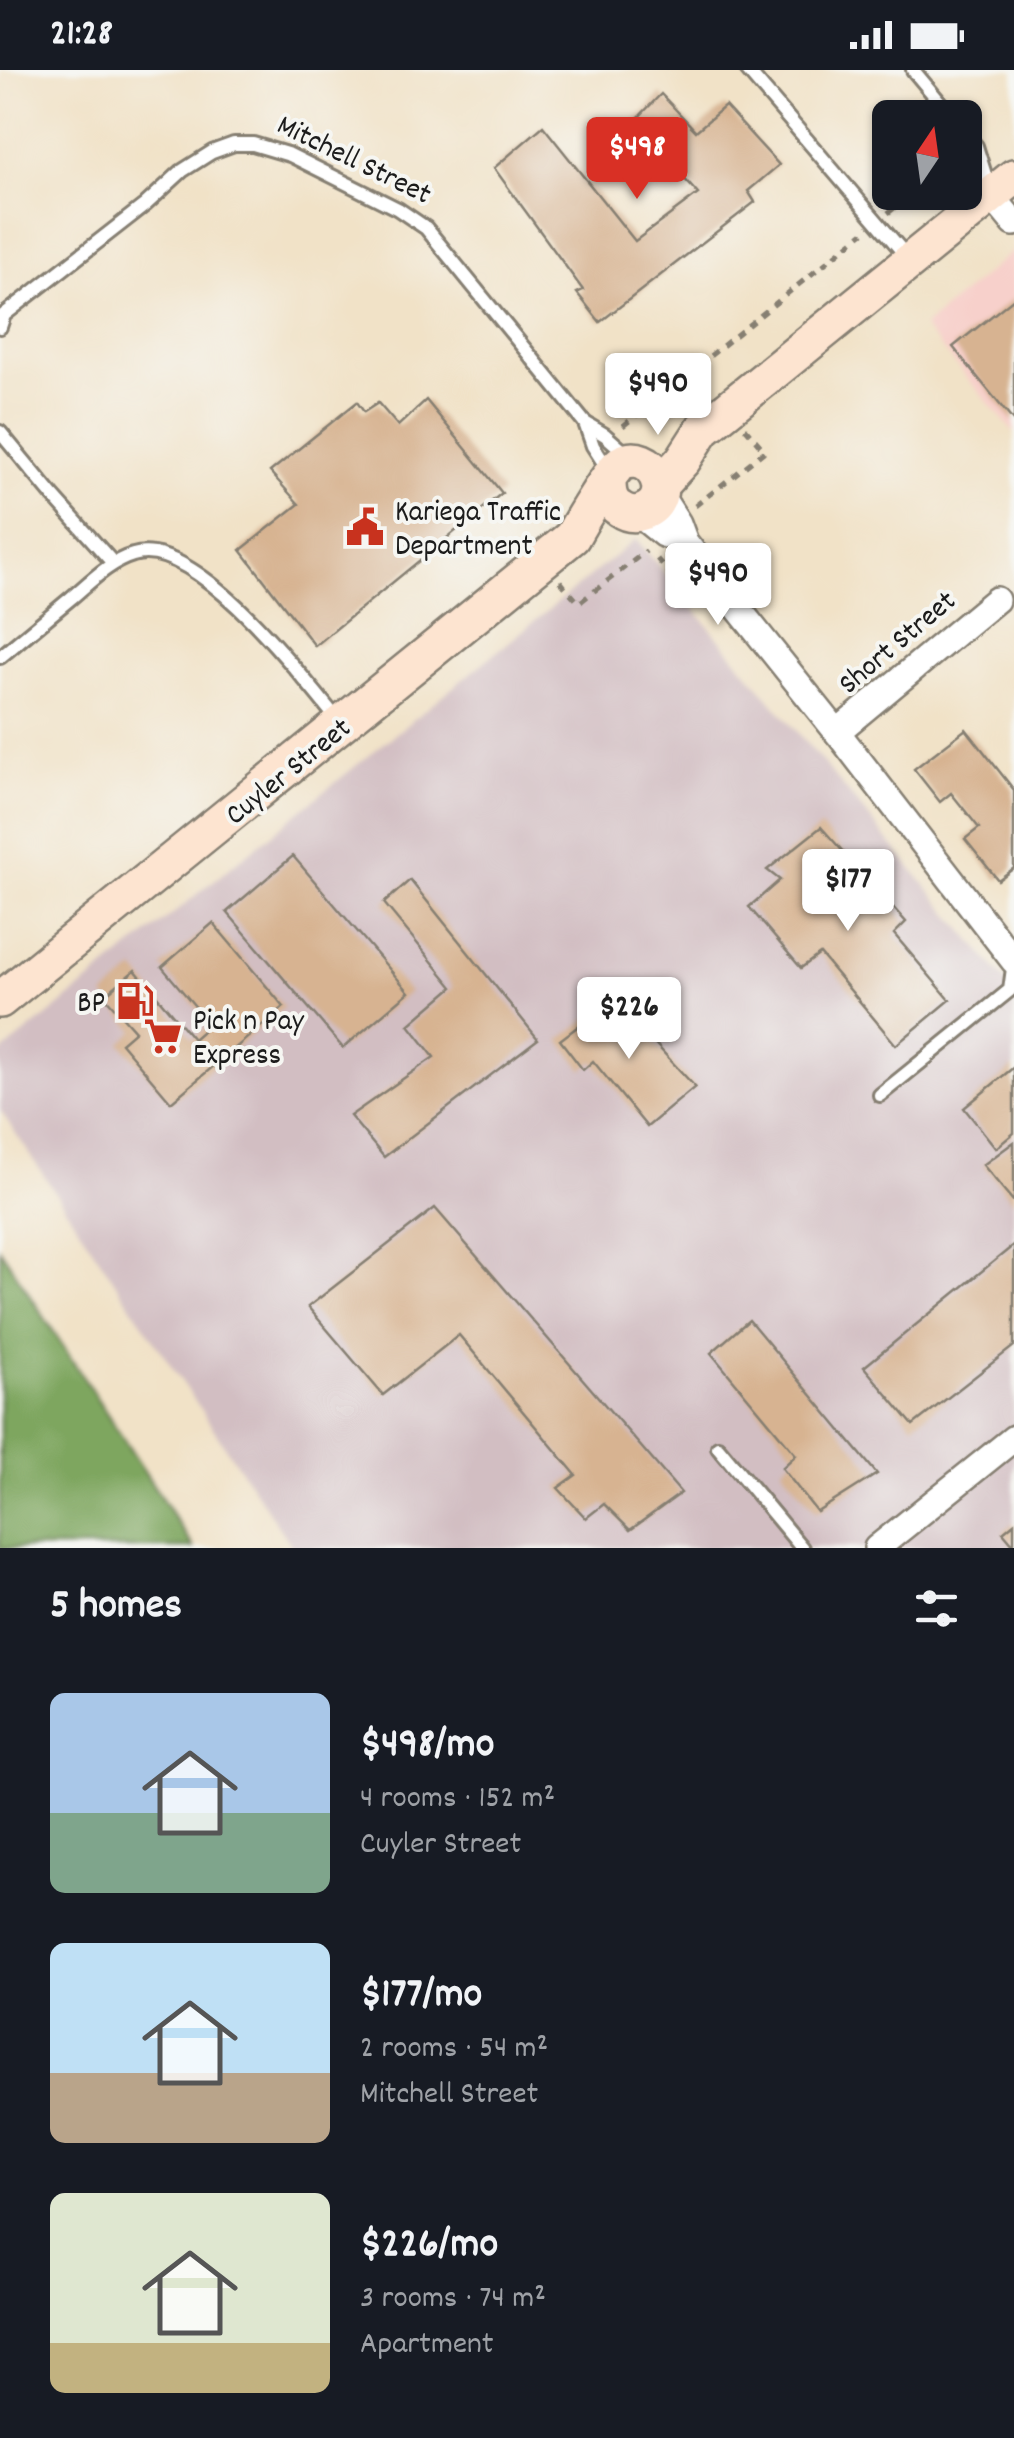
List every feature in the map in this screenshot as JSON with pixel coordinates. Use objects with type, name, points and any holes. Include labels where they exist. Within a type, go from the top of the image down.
[{"type":"main road","name":"Cuyler Street","points":[[0,1000],[572,537],[599,527],[666,444],[703,429],[1003,186]]},
{"type":"street","points":[[1003,186],[1014,223]]},
{"type":"street","name":"Mitchell Street","points":[[638,482],[664,534],[691,550],[1014,961]]},
{"type":"street","name":"Short Street","points":[[837,732],[996,600]]},
{"type":"street","points":[[877,1548],[1014,1438]]},
{"type":"lane","points":[[748,70],[911,261]]},
{"type":"lane","points":[[914,70],[938,100]]},
{"type":"lane","name":"Mitchell Street","points":[[0,327],[4,315],[198,159],[243,143],[268,148],[290,155],[418,221],[585,423],[594,446],[638,482]]},
{"type":"lane","points":[[982,155],[1003,186]]},
{"type":"lane","name":"Mitchell Street","points":[[585,423],[605,435],[638,482]]},
{"type":"lane","points":[[0,432],[113,563]]},
{"type":"lane","points":[[0,657],[113,563],[138,553],[163,556],[198,572],[233,602],[285,656],[342,725]]},
{"type":"lane","points":[[880,1095],[1010,990],[1014,961]]},
{"type":"lane","points":[[718,1447],[802,1548]]},
{"type":"path","points":[[638,482],[892,210]]},
{"type":"path","points":[[638,482],[765,451]]},
{"type":"path","points":[[543,560],[579,603],[648,549],[674,579],[691,550]]},
{"type":"shaded area","points":[[1014,250],[1014,432],[923,327]]},
{"type":"shaded area","points":[[636,539],[1014,991],[1014,1548],[293,1548],[0,1110],[0,1054]]},
{"type":"green space","points":[[0,1249],[194,1548],[0,1548]]},
{"type":"building","points":[[661,94],[696,131],[725,106],[779,165],[748,191],[755,202],[600,322],[577,293],[583,290],[494,168],[543,126],[635,241],[698,194],[634,122]]},
{"type":"building","points":[[1014,298],[1014,422],[953,347]]},
{"type":"building","name":"Kariega Traffic Department","points":[[426,400],[502,493],[315,646],[241,550],[299,504],[270,472],[357,402],[364,412],[378,403],[398,426]]},
{"type":"building","points":[[966,729],[1014,790],[1014,868],[998,880],[965,839],[979,828],[951,793],[940,802],[914,769]]},
{"type":"building","points":[[821,827],[906,922],[894,934],[950,1000],[896,1045],[820,954],[801,968],[749,907],[780,880],[767,870]]},
{"type":"building","points":[[293,856],[409,992],[343,1048],[227,912]]},
{"type":"building","points":[[410,880],[538,1039],[384,1157],[350,1116],[434,1057],[409,1025],[453,987],[384,903]]},
{"type":"building","points":[[213,923],[284,1007],[171,1102],[121,1043],[135,1031],[104,996],[135,970],[193,1039],[210,1024],[162,967]]},
{"type":"building","points":[[614,999],[695,1087],[647,1127],[593,1061],[583,1070],[560,1040]]},
{"type":"building","points":[[1014,1067],[1014,1133],[996,1148],[964,1108]]},
{"type":"building","points":[[1014,1142],[1014,1202],[983,1165]]},
{"type":"building","points":[[435,1208],[681,1493],[630,1530],[604,1504],[586,1518],[558,1488],[576,1475],[459,1335],[383,1395],[308,1307]]},
{"type":"building","points":[[1014,1245],[1014,1346],[913,1425],[864,1367]]},
{"type":"building","points":[[749,1320],[877,1474],[817,1512],[782,1468],[796,1455],[711,1353]]},
{"type":"building","points":[[1014,1523],[1014,1545],[1003,1532]]},
{"type":"place","name":"Kariega Traffic Department","points":[[365,527]]},
{"type":"place","name":"BP","points":[[135,1001]]},
{"type":"place","name":"Pick n Pay Express","points":[[163,1036]]}]
